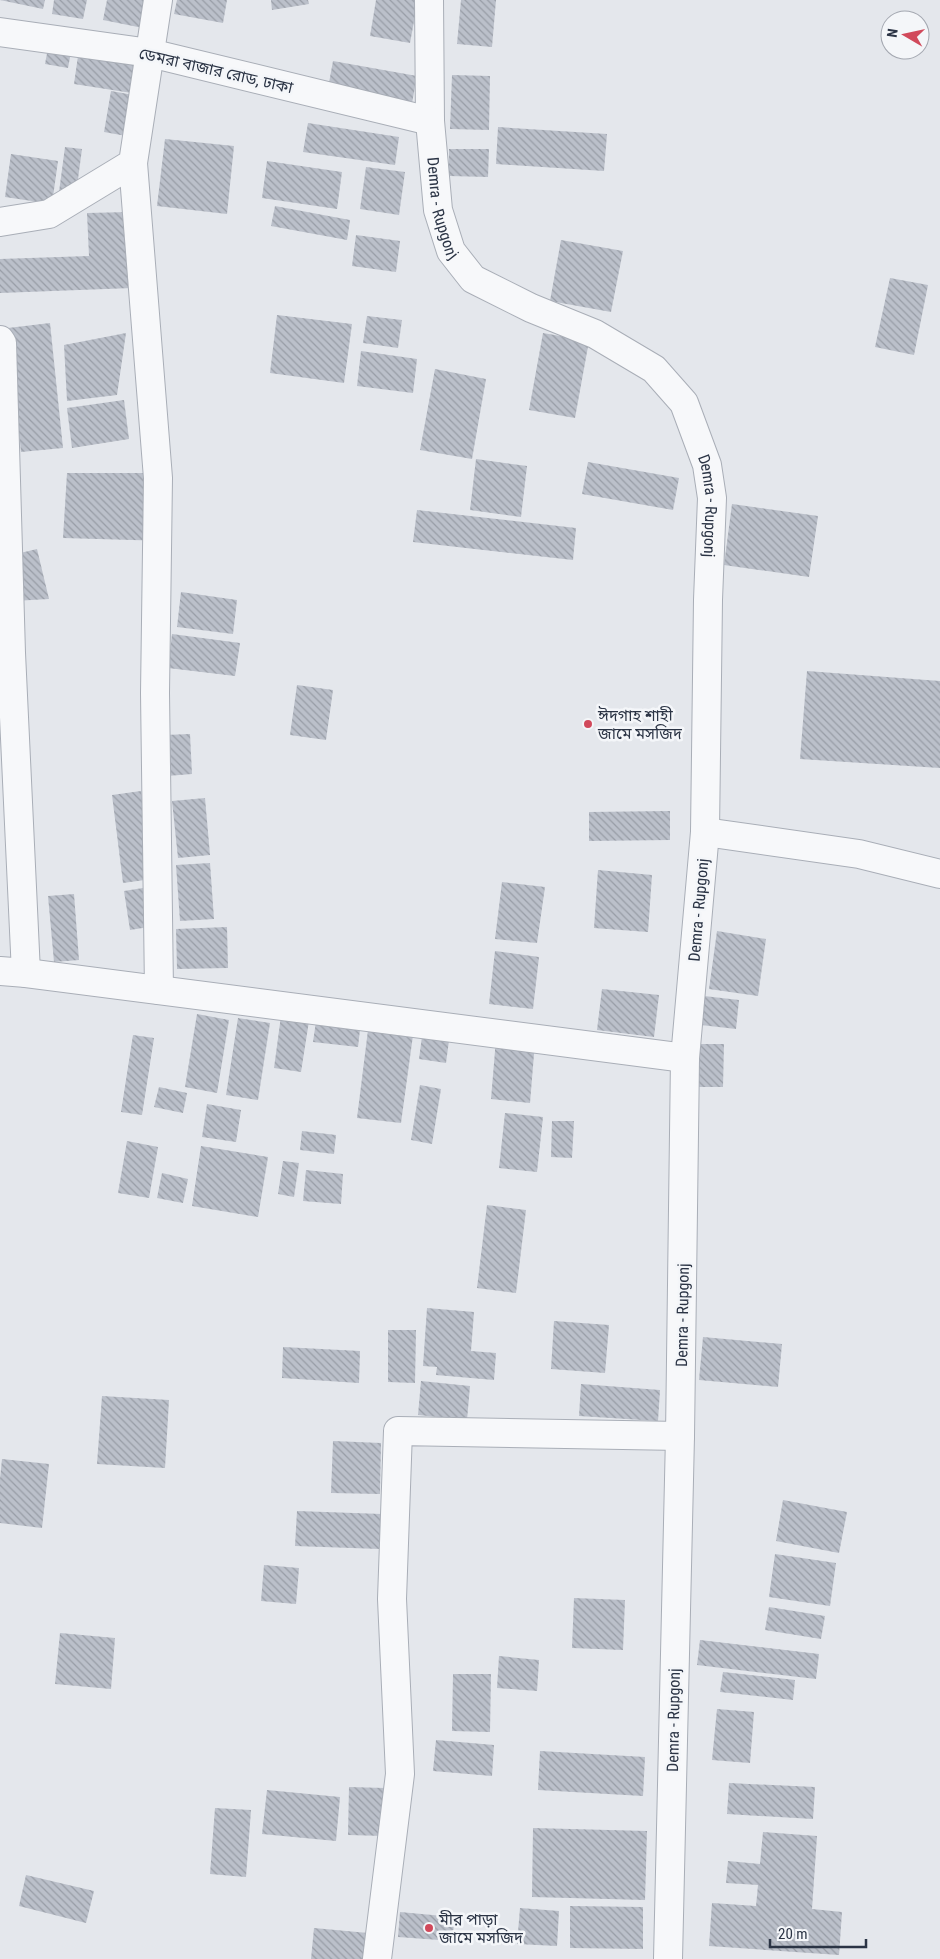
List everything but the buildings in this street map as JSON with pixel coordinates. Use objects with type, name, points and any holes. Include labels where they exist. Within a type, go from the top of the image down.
[{"type":"street","points":[[158,0],[133,163],[158,478],[156,693],[159,990]]},
{"type":"street","name":"Demra - Rupgonj","points":[[429,0],[430,121],[438,210],[451,251],[473,279],[531,308],[595,334],[654,369],[684,403],[707,465],[712,498],[708,600],[705,832],[685,1058],[680,1436],[668,1959]]},
{"type":"street","name":"ডেমরা বাজার রোড, ঢাকা","points":[[0,32],[150,53],[430,121]]},
{"type":"street","points":[[0,222],[49,214],[133,163]]},
{"type":"street","points":[[0,340],[2,353],[11,653],[13,972],[685,1058]]},
{"type":"street","points":[[705,832],[858,854],[940,874]]},
{"type":"street","points":[[377,1959],[400,1774],[392,1598],[398,1431],[680,1436]]},
{"type":"place","name":"ঈদগাহ শাহী জামে মসজিদ","points":[[588,724]]},
{"type":"place","name":"মীর পাড়া জামে মসজিদ","points":[[429,1928]]}]
